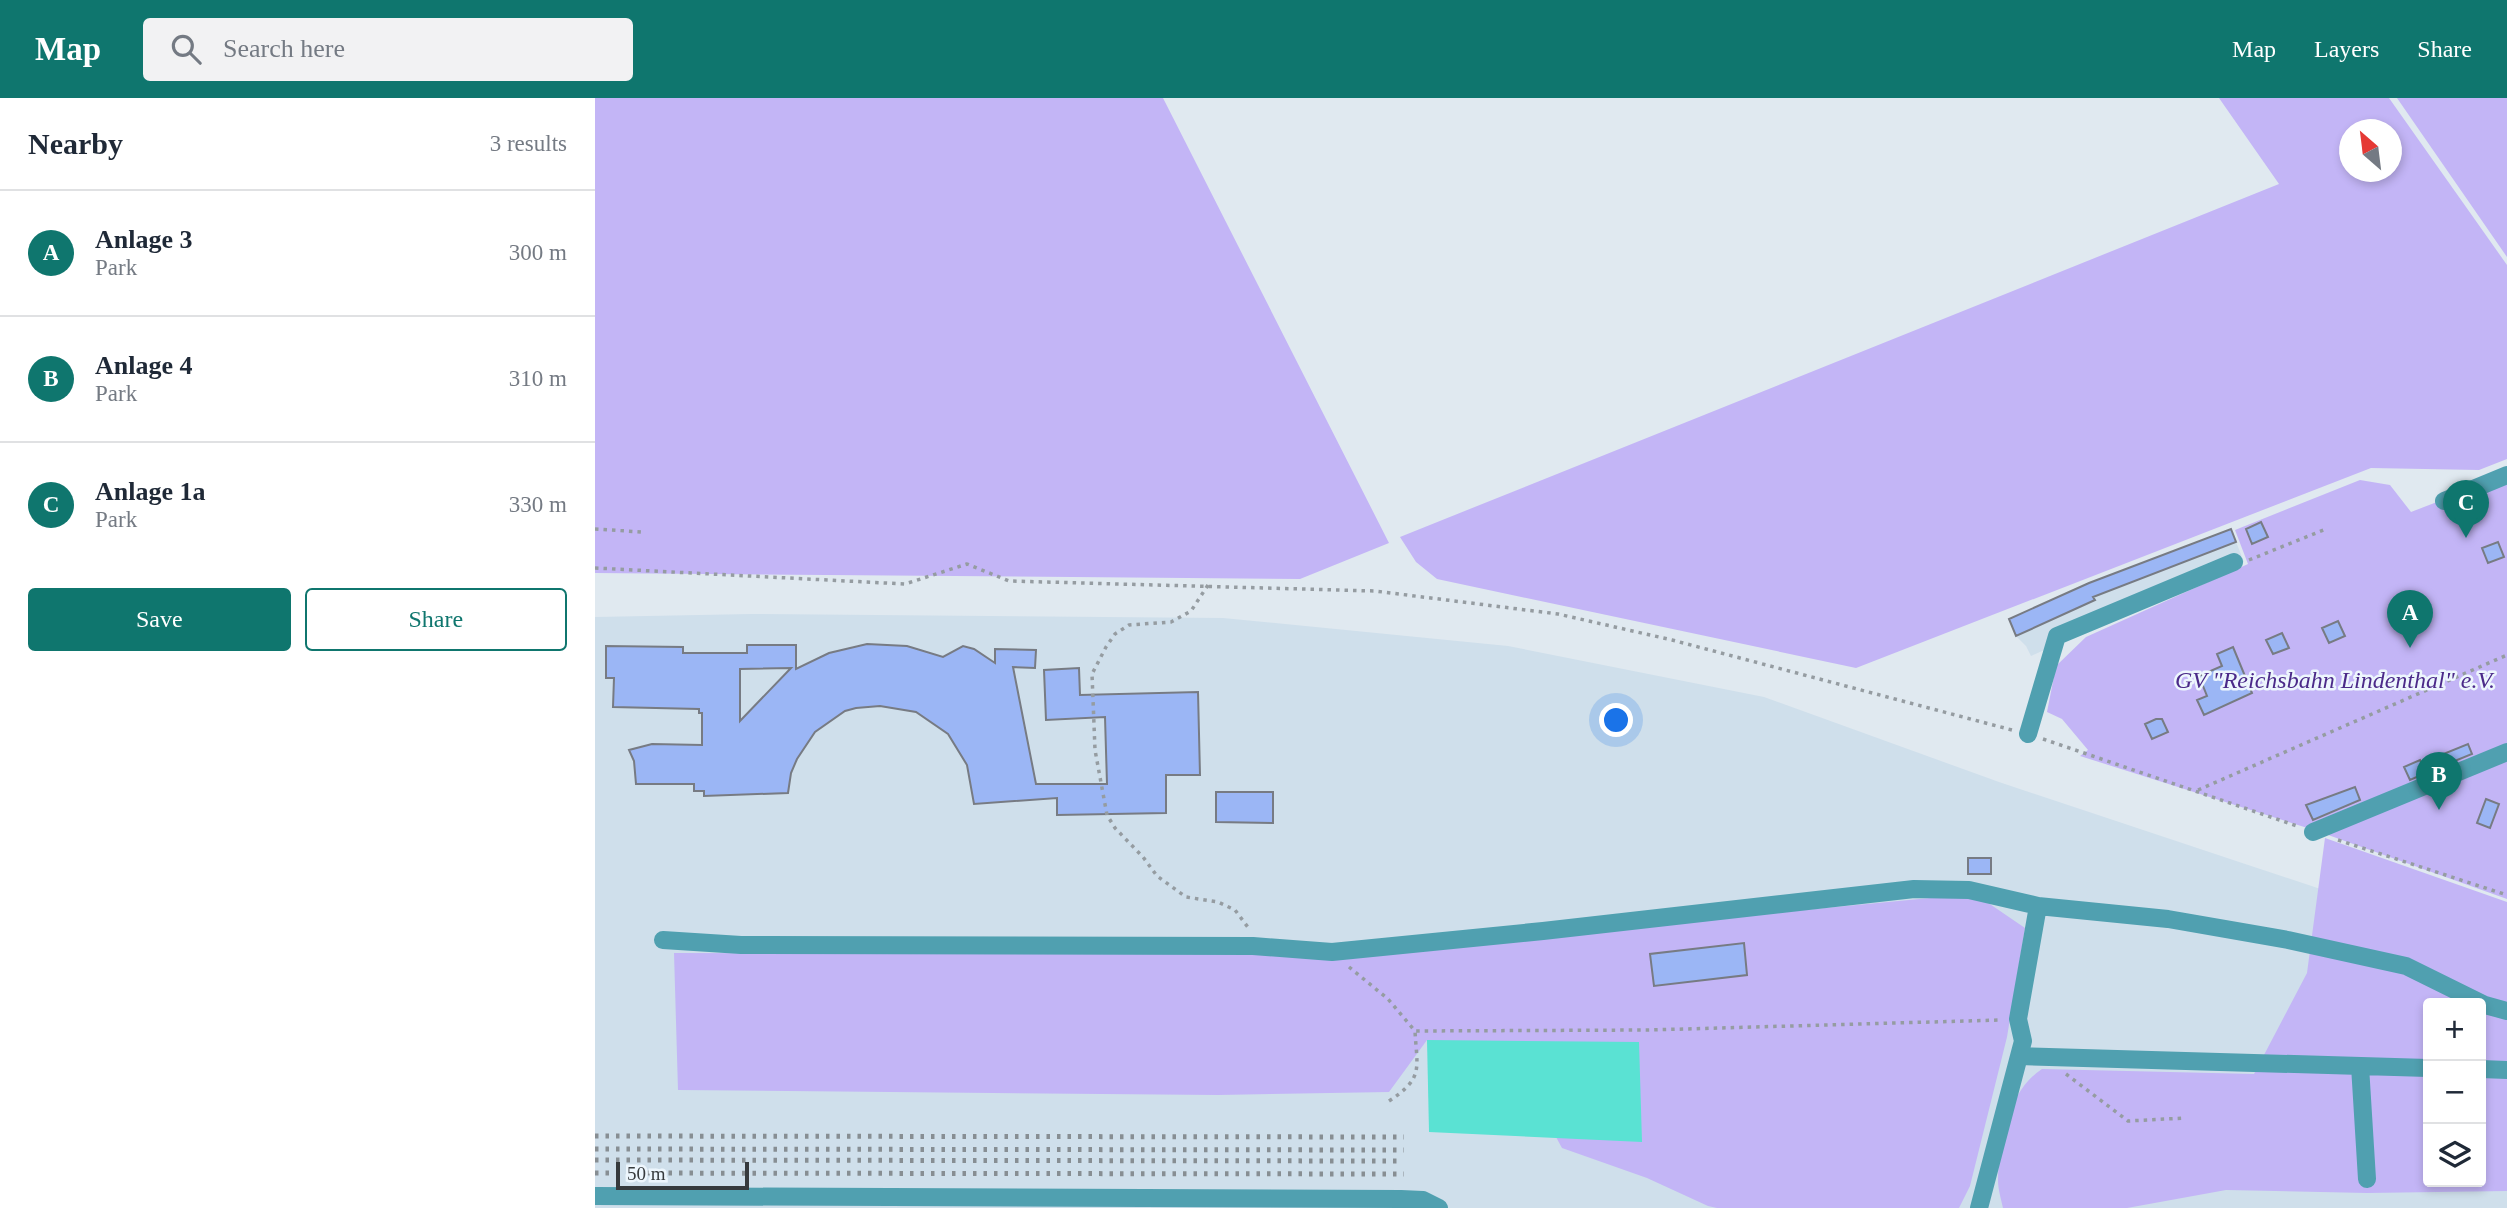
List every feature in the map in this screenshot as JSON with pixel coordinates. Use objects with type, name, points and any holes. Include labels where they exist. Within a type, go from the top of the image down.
[{"type":"lane","points":[[2444,501],[2507,475]]},
{"type":"lane","points":[[2028,734],[2057,636],[2234,562]]},
{"type":"lane","points":[[2313,832],[2507,752]]},
{"type":"lane","points":[[663,940],[755,945],[1253,946],[1332,952],[1914,889],[1969,890],[2038,906],[2168,919],[2288,940],[2406,967],[2485,1005],[2507,1011]]},
{"type":"lane","points":[[1979,1208],[2023,1041],[2018,1019],[2038,906]]},
{"type":"lane","points":[[2019,1056],[2423,1068]]},
{"type":"lane","points":[[2360,1066],[2367,1179]]},
{"type":"lane","points":[[2486,1069],[2507,1070]]},
{"type":"lane","points":[[595,1196],[1401,1199],[1423,1200],[1439,1208]]},
{"type":"path","points":[[595,529],[642,532]]},
{"type":"path","points":[[2234,562],[2245,561],[2326,529]]},
{"type":"path","points":[[595,568],[905,584],[967,564],[1009,581],[1375,591],[1558,614],[1672,640],[2028,734],[2507,895]]},
{"type":"path","points":[[1208,585],[1191,611],[1171,622],[1129,625],[1115,634],[1106,647],[1092,674],[1095,750],[1107,815],[1115,828],[1157,876],[1186,897],[1218,902],[1235,910],[1248,925],[1253,946]]},
{"type":"path","points":[[2196,791],[2507,655]]},
{"type":"path","points":[[1332,952],[1388,999],[1415,1031],[1417,1074],[1407,1089],[1389,1101]]},
{"type":"path","points":[[1415,1031],[1649,1030],[2018,1019]]},
{"type":"path","points":[[2042,1056],[2128,1121],[2185,1118]]},
{"type":"shaded area","points":[[2231,529],[2244,562],[2031,656],[2016,636],[2009,619],[2087,584]]},
{"type":"shaded area","points":[[751,614],[1223,618],[1508,646],[1764,697],[1999,782],[2507,951],[2507,1208],[595,1208],[595,617]]},
{"type":"shaded area","points":[[1427,1040],[1639,1042],[1642,1142],[1429,1132]]},
{"type":"green space","points":[[595,98],[1163,98],[1389,543],[1300,579],[595,573]]},
{"type":"green space","points":[[2219,98],[2389,98],[2507,265],[2507,459],[2479,470],[2371,468],[1856,668],[1437,579],[1416,562],[1400,537],[2279,184]]},
{"type":"green space","points":[[2397,98],[2507,98],[2507,257]]},
{"type":"green space","name":"GV \"Reichsbahn Lindenthal\" e.V.","points":[[2507,475],[2507,899],[2317,831],[2080,756],[2088,750],[2062,719],[2047,712],[2056,666],[2086,637],[2248,564],[2235,530],[2360,480],[2390,485],[2411,512]]},
{"type":"green space","points":[[2325,838],[2507,902],[2507,1191],[2367,1193],[2226,1190],[2127,1208],[2003,1208],[1998,1180],[2003,1134],[2013,1104],[2021,1090],[2042,1069],[2254,1074],[2307,973]]},
{"type":"green space","points":[[1951,896],[1981,898],[2025,928],[2007,1037],[1970,1186],[1959,1208],[1708,1206],[1647,1178],[1562,1148],[1556,1137],[1641,1141],[1427,1040],[1389,1092],[1218,1095],[678,1090],[674,953],[1166,954],[1659,924]]},
{"type":"building","points":[[2261,522],[2268,537],[2252,544],[2246,529]]},
{"type":"building","points":[[2231,529],[2236,542],[2093,597],[2095,600],[2016,636],[2009,619],[2089,583]]},
{"type":"building","points":[[2498,542],[2504,557],[2488,563],[2482,548]]},
{"type":"building","points":[[2338,621],[2345,636],[2329,643],[2322,628]]},
{"type":"building","points":[[2282,633],[2289,648],[2273,654],[2266,640]]},
{"type":"building","points":[[867,644],[907,646],[943,657],[963,646],[974,649],[995,663],[995,649],[1036,650],[1035,668],[1013,667],[1036,784],[1107,784],[1105,717],[1046,720],[1044,670],[1079,668],[1080,695],[1198,692],[1200,775],[1166,775],[1166,813],[1057,815],[1057,798],[974,804],[967,765],[948,734],[916,712],[880,706],[845,711],[815,732],[797,759],[791,773],[788,793],[704,796],[704,791],[694,791],[694,784],[636,784],[634,761],[629,750],[652,744],[702,745],[702,713],[699,713],[699,709],[613,707],[614,678],[606,678],[606,646],[683,647],[683,653],[747,653],[747,645],[796,645],[796,669],[829,653]],"holes":[[[791,668],[740,721],[740,669]]]},
{"type":"building","points":[[2233,647],[2252,693],[2204,715],[2197,700],[2207,696],[2199,676],[2222,666],[2217,654]]},
{"type":"building","points":[[2162,719],[2168,732],[2152,739],[2145,724]]},
{"type":"building","points":[[2468,744],[2472,754],[2430,771],[2426,761]]},
{"type":"building","points":[[2420,760],[2426,773],[2410,780],[2404,767]]},
{"type":"building","points":[[2355,787],[2360,800],[2313,820],[2306,805]]},
{"type":"building","points":[[1216,792],[1273,792],[1273,823],[1216,822]]},
{"type":"building","points":[[2486,799],[2499,804],[2490,828],[2477,823]]},
{"type":"building","points":[[1968,858],[1991,858],[1991,874],[1968,874]]},
{"type":"building","points":[[1744,943],[1747,975],[1654,986],[1650,954]]},
{"type":"railway","points":[[595,1136],[1404,1137]]},
{"type":"railway","points":[[595,1149],[1404,1150]]},
{"type":"railway","points":[[595,1160],[1403,1161]]},
{"type":"railway","points":[[595,1173],[1404,1174]]},
{"type":"place","name":"Anlage 1a","points":[[2466,538]]},
{"type":"place","name":"Anlage 3","points":[[2410,648]]},
{"type":"place","name":"Anlage 4","points":[[2439,810]]}]
